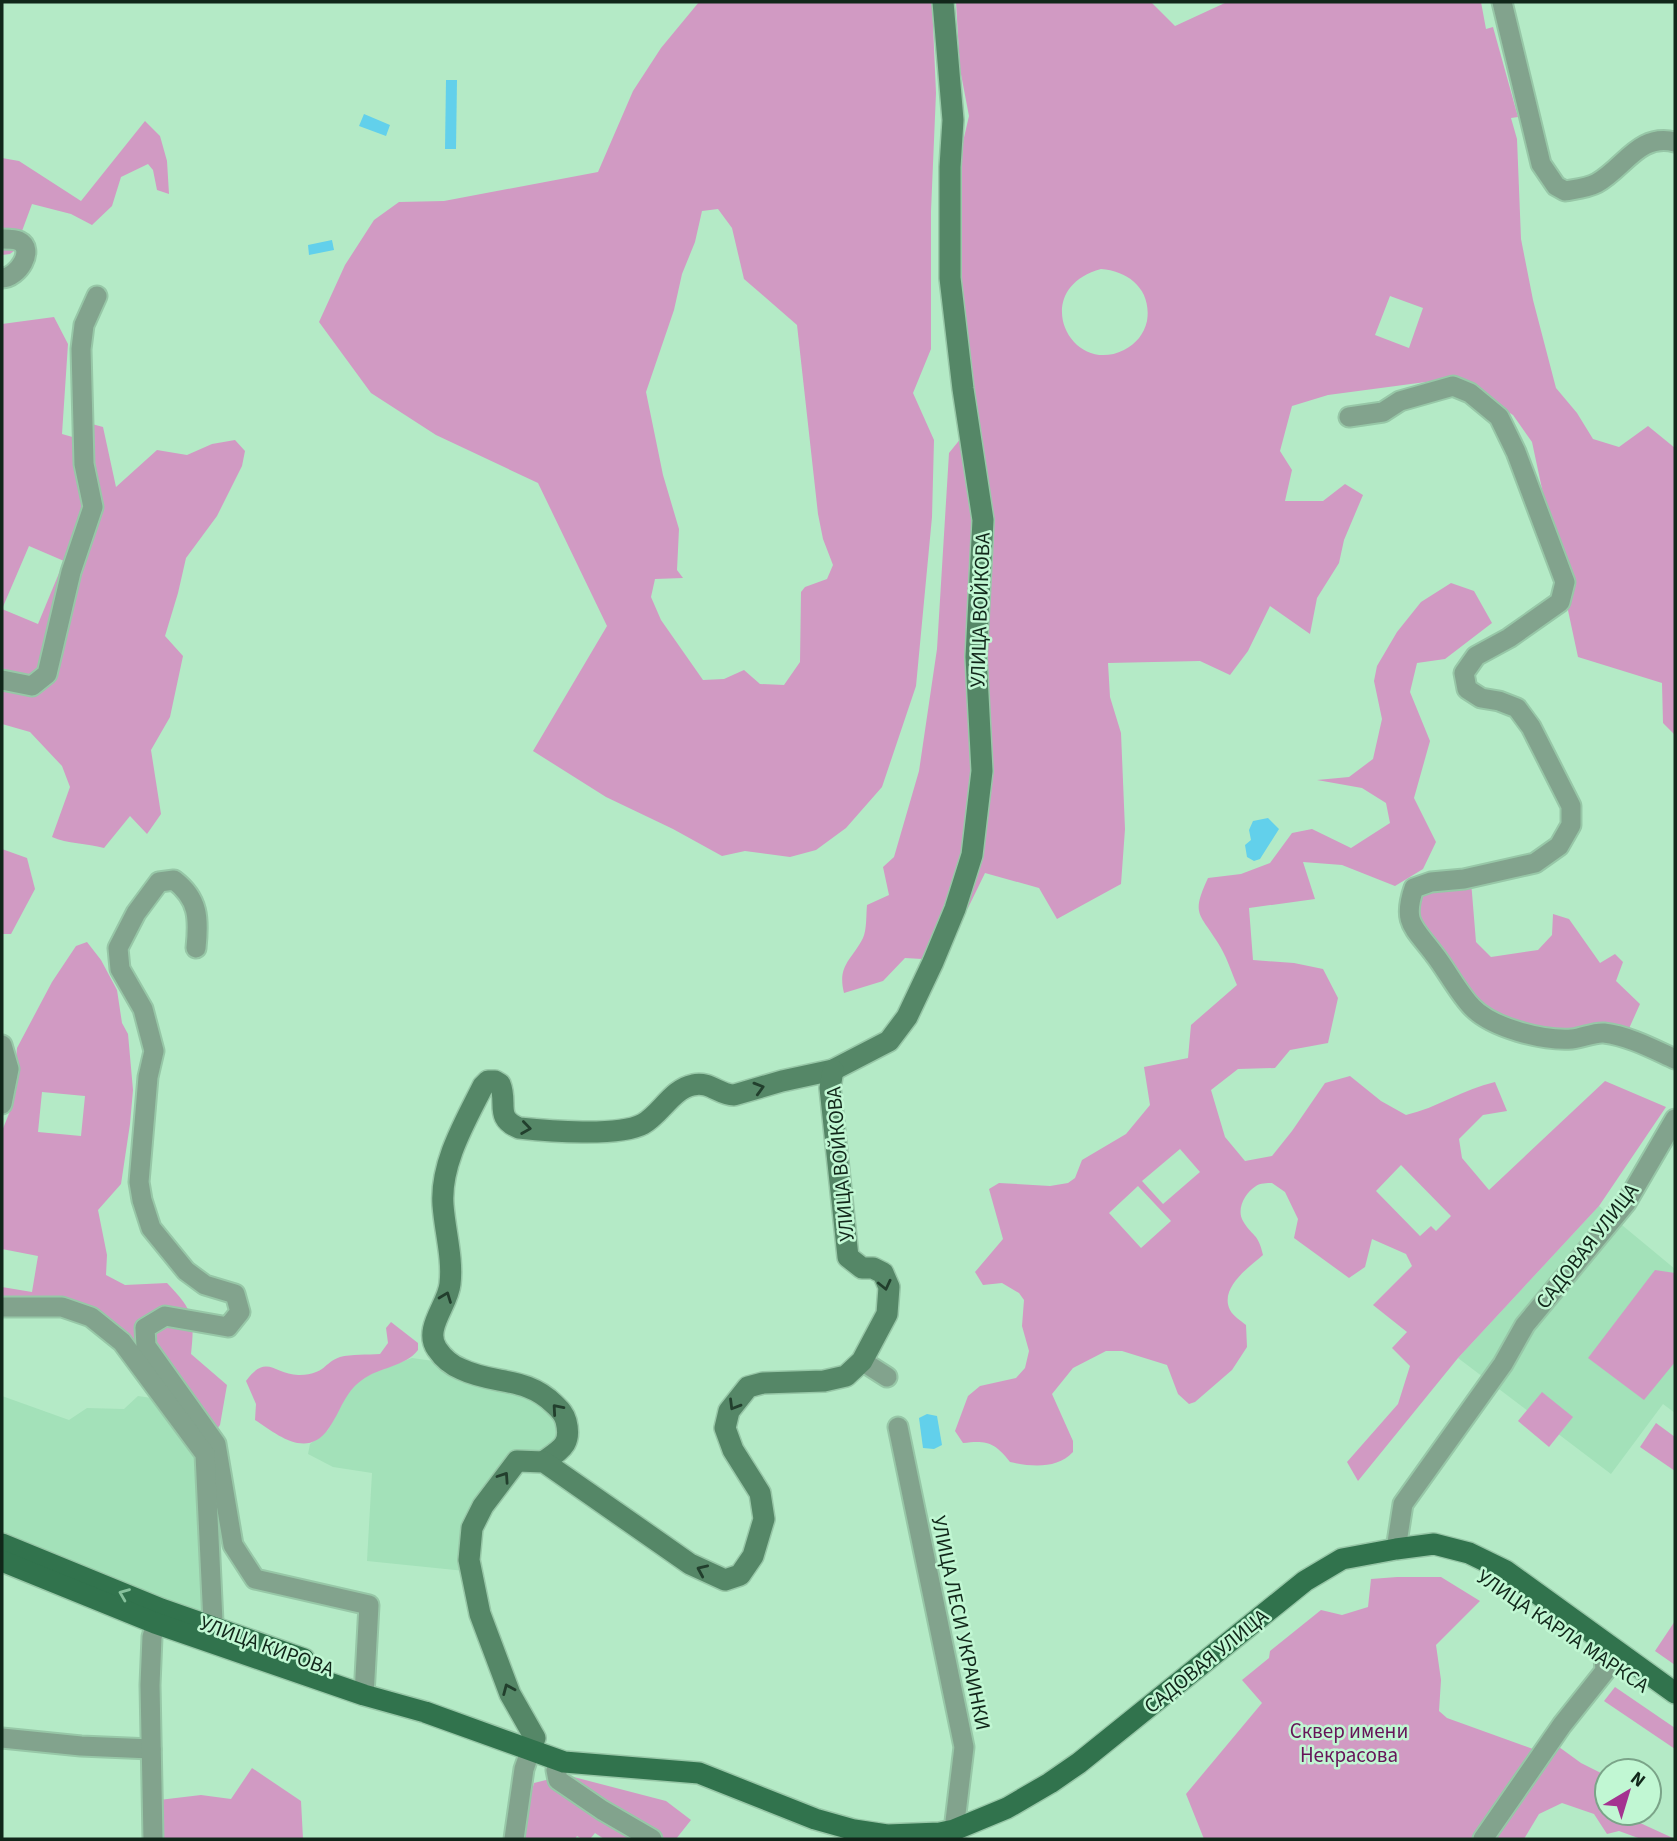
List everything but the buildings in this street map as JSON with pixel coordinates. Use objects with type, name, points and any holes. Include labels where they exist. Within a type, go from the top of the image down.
[{"type":"main road","name":"УЛИЦА КИРОВА","points":[[2,1544],[158,1616]]},
{"type":"main road","name":"УЛИЦА КАРЛА МАРКСА","points":[[1396,1549],[1434,1544],[1469,1553],[1506,1572],[1675,1693]]},
{"type":"main road","name":"УЛИЦА КАРЛА МАРКСА","points":[[1396,1549],[1441,1556],[1478,1570],[1508,1588],[1675,1708]]},
{"type":"main road","name":"САДОВАЯ УЛИЦА","points":[[533,1744],[564,1762],[699,1773],[815,1819],[854,1830],[887,1835],[940,1833],[1007,1808],[1079,1763],[1305,1581],[1342,1559],[1396,1549]]},
{"type":"main road","name":"УЛИЦА КИРОВА","points":[[2,1561],[365,1688],[425,1712],[533,1744]]},
{"type":"street","name":"УЛИЦА ВОЙКОВА","points":[[862,1361],[887,1314],[889,1287],[883,1273],[873,1268],[862,1268],[848,1257],[830,1088],[833,1070],[889,1041],[907,1017],[955,909],[972,855],[982,771],[976,657],[983,520],[963,389],[950,278],[950,167],[953,120],[943,2]]},
{"type":"street","points":[[1502,2],[1541,164],[1556,186],[1565,191],[1596,183],[1646,143],[1663,139],[1675,142]]},
{"type":"street","points":[[2,239],[19,241],[24,246],[25,253],[18,272],[8,278],[2,278]]},
{"type":"street","points":[[2,680],[32,686],[47,674],[71,572],[93,507],[84,464],[81,349],[84,325],[97,296]]},
{"type":"street","points":[[1349,417],[1383,412],[1400,401],[1453,386],[1470,393],[1499,417],[1516,453],[1564,582],[1560,602],[1509,638],[1476,656],[1464,673],[1467,689],[1480,698],[1517,708],[1531,727],[1571,806],[1571,825],[1559,846],[1535,863],[1464,879],[1431,882],[1414,888],[1407,907],[1412,924],[1471,1006],[1485,1018],[1508,1028],[1540,1035],[1572,1039],[1602,1033],[1630,1040],[1675,1059]]},
{"type":"street","points":[[196,948],[199,920],[186,888],[174,880],[159,882],[136,914],[118,948],[120,969],[143,1009],[154,1051],[148,1077],[139,1182],[150,1228],[165,1249],[186,1271],[205,1285],[234,1294],[240,1312],[228,1327],[165,1317],[145,1328],[146,1346],[216,1444],[233,1545],[255,1579],[369,1605],[365,1688]]},
{"type":"street","points":[[2,1045],[9,1069],[2,1104]]},
{"type":"street","points":[[543,1462],[563,1448],[569,1434],[564,1415],[558,1408],[536,1389],[460,1369],[445,1359],[434,1346],[432,1331],[450,1288],[451,1261],[443,1201],[447,1168],[460,1131],[483,1086],[488,1081],[500,1084],[504,1115],[508,1122],[519,1128],[612,1131],[643,1124],[681,1090],[692,1085],[710,1086],[734,1095],[833,1070]]},
{"type":"street","name":"САДОВАЯ УЛИЦА","points":[[1396,1549],[1404,1504],[1503,1364],[1525,1325],[1626,1203],[1675,1119]]},
{"type":"street","points":[[2,1307],[62,1307],[91,1317],[122,1342],[205,1454],[209,1634]]},
{"type":"street","points":[[514,1839],[524,1769],[533,1744],[510,1694],[480,1614],[469,1560],[472,1528],[483,1506],[510,1467],[517,1461],[543,1462],[690,1564],[726,1580],[740,1574],[754,1556],[764,1519],[760,1493],[733,1450],[725,1428],[729,1410],[748,1387],[763,1383],[824,1381],[846,1376],[862,1361],[887,1377]]},
{"type":"street","name":"УЛИЦА ЛЕСИ УКРАИНКИ","points":[[898,1427],[964,1747],[954,1829]]},
{"type":"street","points":[[153,1839],[150,1685],[152,1637],[158,1616]]},
{"type":"street","points":[[1483,1839],[1562,1725],[1605,1671],[1604,1657]]},
{"type":"street","points":[[2,1738],[81,1746],[151,1749]]},
{"type":"street","points":[[564,1762],[556,1770],[558,1780],[652,1839]]},
{"type":"shaded area","points":[[1599,1206],[1675,1269],[1675,1413],[1663,1404],[1611,1474],[1458,1358]]},
{"type":"shaded area","points":[[412,1358],[441,1362],[516,1386],[561,1418],[561,1445],[531,1455],[479,1503],[465,1571],[367,1561],[372,1473],[333,1467],[308,1454],[310,1444],[328,1430],[346,1395],[357,1383],[367,1375]]},
{"type":"shaded area","points":[[2,1396],[69,1420],[87,1408],[124,1409],[138,1396],[159,1399],[193,1450],[199,1495],[205,1614],[2,1535]]},
{"type":"green space","points":[[699,2],[932,2],[936,93],[931,211],[931,349],[913,393],[934,440],[932,517],[916,686],[882,787],[846,828],[816,850],[790,857],[745,851],[722,856],[606,797],[533,751],[607,626],[538,483],[436,435],[371,393],[319,322],[345,265],[374,220],[399,202],[444,201],[598,172],[633,91],[661,48]],"holes":[[[718,209],[732,228],[744,279],[797,325],[818,514],[823,539],[833,565],[827,579],[805,587],[801,592],[800,662],[784,685],[760,684],[744,670],[724,679],[703,680],[661,620],[651,597],[655,579],[683,578],[677,570],[679,529],[663,475],[646,392],[674,310],[702,211]]]},
{"type":"green space","points":[[956,2],[1151,2],[1175,26],[1227,2],[1481,2],[1486,29],[1493,27],[1518,117],[1511,118],[1517,139],[1521,239],[1533,300],[1556,388],[1577,413],[1593,439],[1619,447],[1648,426],[1675,448],[1675,735],[1663,723],[1662,683],[1578,657],[1532,442],[1513,415],[1456,378],[1328,395],[1292,406],[1280,451],[1292,470],[1285,501],[1323,501],[1345,484],[1363,495],[1344,540],[1339,563],[1317,598],[1310,634],[1270,606],[1248,651],[1230,675],[1200,661],[1108,663],[1110,697],[1121,733],[1125,829],[1121,884],[1057,919],[1039,888],[985,873],[968,908],[922,959],[905,958],[883,981],[844,993],[842,976],[863,938],[867,905],[889,895],[883,867],[894,857],[919,771],[937,649],[949,453],[974,422],[959,255],[959,159],[969,116],[960,69]],"holes":[[[1101,269],[1121,274],[1136,284],[1142,291],[1148,310],[1146,326],[1136,342],[1124,350],[1105,355],[1087,352],[1074,342],[1065,327],[1062,311],[1066,294],[1079,279]],[[1390,296],[1423,308],[1409,348],[1375,335]]]},
{"type":"green space","points":[[145,121],[160,136],[167,161],[169,194],[157,190],[153,170],[148,164],[121,177],[112,206],[92,225],[71,214],[32,204],[15,250],[2,255],[2,158],[19,161],[81,201]]},
{"type":"green space","points":[[54,317],[68,344],[62,434],[83,440],[92,424],[103,427],[116,487],[157,450],[187,455],[212,444],[235,440],[245,451],[242,466],[217,516],[186,558],[165,636],[183,656],[170,717],[151,750],[161,814],[147,834],[130,816],[104,848],[52,837],[70,787],[62,766],[30,732],[2,724],[2,609],[2,324]],"holes":[[[29,546],[64,561],[38,624],[2,609]]]},
{"type":"green space","points":[[1451,583],[1474,591],[1492,623],[1445,659],[1417,663],[1410,692],[1430,741],[1414,798],[1436,842],[1423,869],[1395,886],[1342,865],[1303,862],[1315,899],[1249,908],[1253,960],[1294,963],[1323,969],[1338,998],[1328,1043],[1290,1050],[1275,1068],[1238,1069],[1211,1090],[1225,1137],[1245,1161],[1272,1156],[1325,1083],[1350,1076],[1381,1101],[1406,1115],[1495,1082],[1507,1111],[1483,1115],[1459,1139],[1462,1158],[1489,1190],[1605,1081],[1666,1107],[1599,1206],[1458,1358],[1358,1481],[1347,1462],[1398,1404],[1410,1366],[1392,1348],[1407,1332],[1373,1305],[1412,1266],[1406,1254],[1372,1239],[1365,1267],[1349,1278],[1294,1238],[1298,1219],[1285,1192],[1272,1183],[1259,1184],[1252,1189],[1241,1206],[1243,1221],[1257,1238],[1263,1255],[1237,1279],[1229,1294],[1230,1310],[1246,1325],[1247,1347],[1232,1370],[1195,1402],[1189,1404],[1178,1394],[1167,1365],[1122,1351],[1106,1351],[1073,1368],[1052,1394],[1073,1441],[1073,1452],[1067,1458],[1052,1464],[1027,1465],[1010,1462],[1000,1450],[990,1444],[963,1443],[955,1431],[968,1396],[980,1386],[1016,1378],[1025,1368],[1029,1351],[1022,1326],[1024,1300],[1019,1293],[1002,1283],[983,1285],[975,1272],[1003,1239],[989,1189],[999,1183],[1050,1186],[1068,1183],[1075,1178],[1082,1160],[1126,1134],[1150,1105],[1144,1067],[1188,1058],[1191,1025],[1237,985],[1224,953],[1200,913],[1200,899],[1208,878],[1241,874],[1270,863],[1292,833],[1312,829],[1351,848],[1390,823],[1386,803],[1362,788],[1317,780],[1349,777],[1373,759],[1382,719],[1374,681],[1377,666],[1397,632],[1421,602]],"holes":[[[1180,1149],[1200,1172],[1163,1204],[1142,1181]],[[1401,1165],[1451,1216],[1436,1231],[1431,1226],[1420,1236],[1376,1191]],[[1138,1186],[1171,1221],[1141,1248],[1109,1213]]]},
{"type":"green space","points":[[2,849],[27,858],[35,889],[11,934],[2,934]]},
{"type":"green space","points":[[1471,881],[1476,942],[1491,957],[1538,950],[1552,935],[1553,914],[1569,919],[1600,963],[1615,954],[1623,962],[1616,981],[1640,1004],[1627,1033],[1572,1033],[1510,1022],[1475,1000],[1416,921],[1420,891]]},
{"type":"green space","points":[[87,942],[101,960],[117,990],[122,1023],[128,1034],[133,1090],[121,1184],[98,1210],[107,1255],[106,1275],[125,1285],[167,1283],[182,1300],[192,1322],[191,1354],[227,1385],[220,1425],[213,1434],[124,1333],[2,1299],[2,1287],[32,1292],[38,1256],[2,1249],[2,1131],[12,1106],[17,1048],[52,982],[76,946]],"holes":[[[42,1092],[85,1096],[81,1136],[38,1132]]]},
{"type":"green space","points":[[1655,1270],[1675,1273],[1675,1362],[1644,1400],[1588,1358]]},
{"type":"green space","points":[[391,1322],[418,1343],[418,1350],[406,1360],[369,1376],[356,1385],[329,1428],[320,1437],[311,1442],[292,1442],[255,1420],[256,1404],[246,1381],[253,1372],[266,1367],[291,1374],[308,1374],[315,1373],[340,1357],[380,1354],[388,1343],[386,1328]]},
{"type":"green space","points":[[1542,1392],[1573,1417],[1549,1447],[1518,1421]]},
{"type":"green space","points":[[1656,1423],[1675,1437],[1675,1471],[1640,1447]]},
{"type":"green space","name":"Сквер имени Некрасова","points":[[1441,1577],[1480,1601],[1436,1645],[1441,1680],[1439,1711],[1447,1718],[1544,1753],[1477,1839],[1204,1839],[1186,1794],[1262,1703],[1242,1680],[1269,1658],[1270,1651],[1321,1610],[1342,1615],[1368,1607],[1371,1579]]},
{"type":"green space","points":[[1675,1621],[1675,1665],[1655,1651]]},
{"type":"green space","points":[[1615,1687],[1675,1728],[1675,1749],[1604,1701]]},
{"type":"green space","points":[[1559,1747],[1593,1769],[1593,1814],[1562,1803],[1539,1814],[1524,1839],[1494,1839]]},
{"type":"green space","points":[[252,1768],[301,1801],[303,1839],[161,1839],[159,1800],[201,1795],[231,1799]]},
{"type":"green space","points":[[566,1775],[666,1801],[691,1820],[676,1839],[604,1839],[595,1833],[590,1839],[577,1836],[575,1839],[525,1839],[526,1813],[534,1783]]},
{"type":"green space","points":[[1602,1827],[1649,1827],[1675,1839],[1641,1839],[1619,1831],[1607,1834]]},
{"type":"water","points":[[446,80],[457,80],[456,149],[445,149]]},
{"type":"water","points":[[364,114],[390,125],[386,136],[359,126]]},
{"type":"water","points":[[332,240],[334,250],[309,255],[308,245]]},
{"type":"water","points":[[1268,818],[1279,829],[1260,859],[1254,861],[1247,857],[1245,845],[1251,840],[1249,830],[1253,821]]},
{"type":"water","points":[[927,1414],[937,1416],[942,1445],[934,1449],[923,1448],[919,1418]]}]
